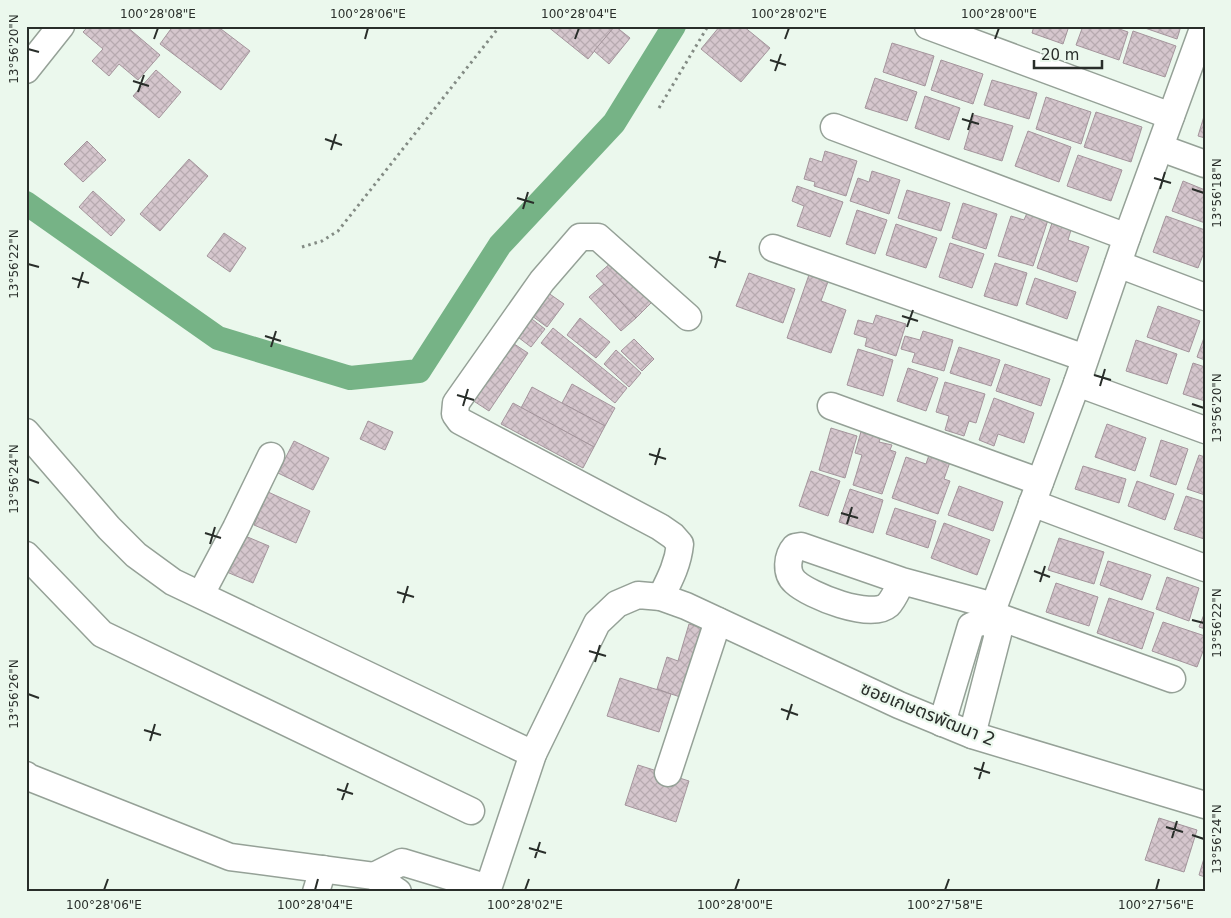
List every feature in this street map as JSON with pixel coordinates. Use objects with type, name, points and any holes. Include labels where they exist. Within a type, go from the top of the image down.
[{"type":"street","points":[[26,70],[61,26]]},
{"type":"street","points":[[928,26],[1171,116]]},
{"type":"street","points":[[972,735],[998,634],[992,613],[1077,383],[1171,116],[1204,30]]},
{"type":"street","points":[[834,127],[1127,237]]},
{"type":"street","points":[[1161,148],[1205,164]]},
{"type":"street","points":[[661,597],[674,572],[679,557],[680,544],[673,536],[660,527],[460,421],[455,414],[456,403],[542,280],[580,237],[598,237],[688,318]]},
{"type":"street","points":[[773,248],[1085,358]]},
{"type":"street","points":[[1118,264],[1205,297]]},
{"type":"street","points":[[1077,383],[1205,430]]},
{"type":"street","points":[[831,406],[1036,492],[1205,568]]},
{"type":"street","points":[[26,432],[109,528],[136,555],[173,582],[533,754]]},
{"type":"street","points":[[201,594],[271,456]]},
{"type":"street","points":[[26,554],[102,634],[471,812]]},
{"type":"street","points":[[902,581],[1172,679]]},
{"type":"street","name":"ซอยเกษตรพัฒนา 2","points":[[487,890],[533,754],[597,623],[617,604],[638,595],[661,597],[686,606],[900,705],[972,735],[1205,805]]},
{"type":"street","points":[[942,722],[970,626],[992,613]]},
{"type":"street","points":[[668,773],[718,621]]},
{"type":"street","points":[[26,775],[230,857],[319,880],[374,876],[402,862],[487,890]]},
{"type":"street","points":[[374,876],[398,892]]},
{"type":"path","points":[[302,247],[322,241],[338,231],[500,26]]},
{"type":"path","points":[[659,108],[708,26]]},
{"type":"building","points":[[89,26],[126,26],[160,55],[138,80],[119,64],[109,76],[92,61],[103,49],[83,32]]},
{"type":"building","points":[[173,26],[217,26],[250,51],[221,90],[160,44]]},
{"type":"building","points":[[547,26],[615,26],[588,59]]},
{"type":"building","points":[[615,26],[630,38],[609,64],[594,51]]},
{"type":"building","points":[[720,26],[743,26],[770,48],[741,82],[701,49]]},
{"type":"building","points":[[1034,26],[1069,26],[1063,44],[1032,33]]},
{"type":"building","points":[[1083,26],[1111,26],[1128,32],[1119,60],[1076,45]]},
{"type":"building","points":[[1139,26],[1181,26],[1177,39]]},
{"type":"building","points":[[1133,31],[1176,46],[1165,77],[1123,63]]},
{"type":"building","points":[[892,43],[934,56],[925,86],[883,72]]},
{"type":"building","points":[[941,60],[983,74],[973,104],[931,90]]},
{"type":"building","points":[[156,70],[181,92],[159,118],[133,96]]},
{"type":"building","points":[[875,78],[917,92],[907,121],[865,108]]},
{"type":"building","points":[[992,80],[1037,93],[1029,119],[984,105]]},
{"type":"building","points":[[925,96],[960,108],[949,140],[915,128]]},
{"type":"building","points":[[1046,97],[1091,112],[1081,144],[1036,129]]},
{"type":"building","points":[[1096,112],[1142,127],[1131,162],[1084,147]]},
{"type":"building","points":[[1205,113],[1205,138],[1198,136]]},
{"type":"building","points":[[974,115],[1013,126],[1002,161],[964,149]]},
{"type":"building","points":[[1028,131],[1071,147],[1059,182],[1015,166]]},
{"type":"building","points":[[87,141],[106,160],[83,182],[64,164]]},
{"type":"building","points":[[825,151],[857,161],[846,196],[814,186],[815,182],[804,179],[810,158],[822,162]]},
{"type":"building","points":[[1078,155],[1122,170],[1111,201],[1067,186]]},
{"type":"building","points":[[189,159],[208,176],[160,231],[140,214]]},
{"type":"building","points":[[872,171],[900,180],[889,214],[850,201],[858,178],[869,182]]},
{"type":"building","points":[[1183,181],[1205,190],[1205,223],[1172,211]]},
{"type":"building","points":[[797,186],[843,202],[830,237],[797,226],[804,206],[792,201]]},
{"type":"building","points":[[907,190],[950,203],[941,231],[898,218]]},
{"type":"building","points":[[93,191],[125,220],[111,236],[79,207]]},
{"type":"building","points":[[963,203],[997,214],[986,249],[952,238]]},
{"type":"building","points":[[857,210],[887,220],[875,254],[846,244]]},
{"type":"building","points":[[1027,213],[1048,220],[1033,266],[998,256],[1011,216],[1024,220]]},
{"type":"building","points":[[1166,216],[1205,230],[1205,250],[1198,268],[1153,252]]},
{"type":"building","points":[[1052,223],[1071,230],[1068,240],[1089,247],[1077,282],[1037,268]]},
{"type":"building","points":[[896,224],[937,238],[926,268],[886,255]]},
{"type":"building","points":[[224,233],[246,248],[230,272],[207,256]]},
{"type":"building","points":[[950,243],[984,254],[972,288],[939,277]]},
{"type":"building","points":[[613,261],[652,302],[636,318],[596,276]]},
{"type":"building","points":[[995,263],[1027,273],[1017,306],[984,296]]},
{"type":"building","points":[[811,269],[830,276],[821,301],[846,310],[831,353],[787,338]]},
{"type":"building","points":[[749,273],[795,289],[783,323],[736,306]]},
{"type":"building","points":[[1035,278],[1076,292],[1067,319],[1026,304]]},
{"type":"building","points":[[604,284],[636,318],[621,331],[589,297]]},
{"type":"building","points":[[544,290],[564,304],[547,327],[528,313]]},
{"type":"building","points":[[1158,306],[1200,321],[1189,352],[1147,337]]},
{"type":"building","points":[[524,313],[545,329],[531,347],[510,331]]},
{"type":"building","points":[[876,315],[906,324],[896,356],[865,346],[867,338],[854,334],[858,320],[873,324]]},
{"type":"building","points":[[580,318],[610,342],[596,358],[567,335]]},
{"type":"building","points":[[553,328],[627,388],[615,403],[541,343]]},
{"type":"building","points":[[923,331],[953,340],[944,371],[912,362],[915,353],[901,349],[905,336],[920,340]]},
{"type":"building","points":[[1205,335],[1205,360],[1197,357]]},
{"type":"building","points":[[634,339],[654,359],[642,371],[621,351]]},
{"type":"building","points":[[508,340],[528,353],[489,411],[469,398]]},
{"type":"building","points":[[1136,340],[1177,354],[1167,384],[1126,371]]},
{"type":"building","points":[[959,347],[1000,360],[991,386],[950,373]]},
{"type":"building","points":[[858,349],[893,360],[883,396],[847,385]]},
{"type":"building","points":[[616,350],[641,373],[629,387],[604,364]]},
{"type":"building","points":[[1193,363],[1205,367],[1205,401],[1183,394]]},
{"type":"building","points":[[1005,364],[1050,379],[1041,406],[996,391]]},
{"type":"building","points":[[908,368],[938,378],[926,411],[897,401]]},
{"type":"building","points":[[945,382],[985,394],[976,423],[969,421],[964,436],[945,430],[949,416],[936,412]]},
{"type":"building","points":[[572,384],[615,408],[605,426],[562,403]]},
{"type":"building","points":[[532,387],[605,426],[594,447],[521,408]]},
{"type":"building","points":[[994,398],[1034,413],[1024,443],[998,434],[994,446],[979,440]]},
{"type":"building","points":[[513,403],[594,447],[583,468],[501,424]]},
{"type":"building","points":[[368,421],[393,432],[385,450],[360,439]]},
{"type":"building","points":[[1107,424],[1146,438],[1135,471],[1095,457]]},
{"type":"building","points":[[831,428],[857,436],[845,478],[819,470]]},
{"type":"building","points":[[862,428],[882,434],[879,442],[892,445],[890,450],[896,452],[882,494],[853,485],[862,455],[855,453]]},
{"type":"building","points":[[1161,440],[1188,449],[1176,485],[1150,476]]},
{"type":"building","points":[[294,441],[329,458],[313,490],[278,473]]},
{"type":"building","points":[[929,455],[950,462],[944,479],[950,481],[938,514],[892,498],[906,457],[926,464]]},
{"type":"building","points":[[1199,455],[1205,457],[1205,495],[1187,489]]},
{"type":"building","points":[[1083,466],[1126,479],[1119,503],[1075,489]]},
{"type":"building","points":[[811,471],[840,481],[828,516],[799,506]]},
{"type":"building","points":[[1137,481],[1174,494],[1165,520],[1128,506]]},
{"type":"building","points":[[959,486],[1003,502],[993,531],[948,515]]},
{"type":"building","points":[[850,489],[883,500],[873,533],[839,522]]},
{"type":"building","points":[[268,492],[310,511],[296,543],[254,525]]},
{"type":"building","points":[[1186,496],[1205,502],[1204,539],[1174,529]]},
{"type":"building","points":[[895,508],[936,521],[928,548],[886,534]]},
{"type":"building","points":[[944,523],[990,540],[977,575],[931,558]]},
{"type":"building","points":[[238,533],[269,546],[253,583],[222,570]]},
{"type":"building","points":[[1059,538],[1104,552],[1094,584],[1048,570]]},
{"type":"building","points":[[1108,561],[1151,575],[1142,600],[1100,585]]},
{"type":"building","points":[[1167,577],[1199,588],[1189,621],[1156,609]]},
{"type":"building","points":[[1056,583],[1098,597],[1089,626],[1046,612]]},
{"type":"building","points":[[1109,598],[1154,613],[1142,649],[1097,633]]},
{"type":"building","points":[[1205,612],[1205,629],[1199,627]]},
{"type":"building","points":[[1163,622],[1205,636],[1205,646],[1197,667],[1152,651]]},
{"type":"building","points":[[689,624],[702,628],[680,697],[657,689],[667,657],[678,661]]},
{"type":"building","points":[[620,678],[671,694],[659,732],[607,716]]},
{"type":"building","points":[[638,765],[689,781],[676,822],[625,805]]},
{"type":"building","points":[[1159,818],[1197,830],[1184,872],[1145,860]]},
{"type":"building","points":[[1205,855],[1205,877],[1199,875]]},
{"type":"waterway","points":[[26,203],[218,338],[350,378],[419,371],[500,245],[614,123],[674,26]]}]
